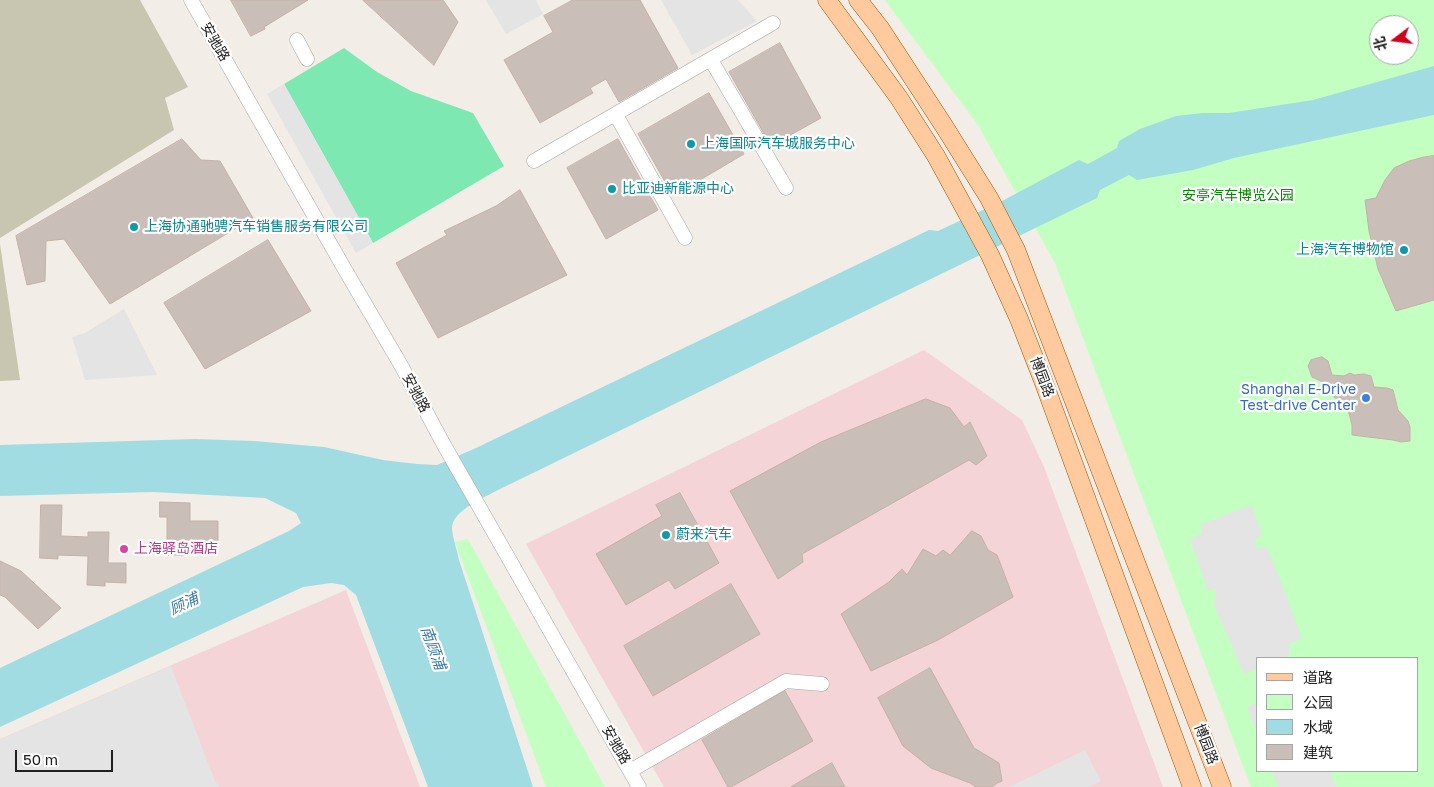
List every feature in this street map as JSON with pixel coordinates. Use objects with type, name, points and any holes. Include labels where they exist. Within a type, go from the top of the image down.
[{"type":"main road","name":"博园路","points":[[827,0],[899,98],[931,147],[990,255],[1019,319],[1044,383],[1192,787]]},
{"type":"main road","name":"博园路","points":[[858,0],[880,28],[917,84],[989,198],[1016,250],[1222,787]]},
{"type":"street","name":"安驰路","points":[[191,0],[402,367],[484,516],[639,787]]},
{"type":"street","points":[[534,161],[773,23]]},
{"type":"street","points":[[297,40],[307,59]]},
{"type":"street","points":[[711,60],[786,188]]},
{"type":"street","points":[[616,114],[685,238]]},
{"type":"street","points":[[630,771],[786,681],[822,684]]},
{"type":"shaded area","points":[[0,0],[140,0],[188,87],[165,98],[174,130],[0,238]]},
{"type":"shaded area","points":[[486,0],[536,0],[543,14],[506,34]]},
{"type":"shaded area","points":[[661,0],[738,0],[757,21],[692,55]]},
{"type":"shaded area","points":[[284,84],[373,243],[356,253],[267,94]]},
{"type":"shaded area","points":[[0,244],[20,380],[0,381]]},
{"type":"shaded area","points":[[124,309],[157,375],[85,380],[72,337],[85,333]]},
{"type":"shaded area","points":[[924,350],[1022,420],[1044,467],[1163,787],[664,787],[526,544]]},
{"type":"shaded area","points":[[1251,505],[1262,535],[1255,539],[1257,549],[1267,547],[1302,638],[1289,644],[1289,656],[1256,657],[1256,669],[1244,674],[1214,605],[1216,588],[1208,591],[1190,540],[1202,533],[1200,525]]},
{"type":"shaded area","points":[[346,590],[420,787],[0,787],[0,739]]},
{"type":"shaded area","points":[[171,666],[215,781],[220,787],[0,787],[0,739]]},
{"type":"shaded area","points":[[1256,703],[1256,730],[1247,707]]},
{"type":"shaded area","points":[[1085,750],[1101,781],[1089,787],[1009,787]]},
{"type":"shaded area","points":[[1272,772],[1330,772],[1336,787],[1278,787]]},
{"type":"green space","name":"安亭汽车博览公园","points":[[885,0],[1434,0],[1434,787],[1251,787],[1055,263],[978,125]]},
{"type":"green space","points":[[344,48],[377,72],[411,91],[473,113],[504,166],[373,243],[284,84]]},
{"type":"green space","points":[[468,539],[605,787],[546,787],[455,542]]},
{"type":"water","points":[[1434,66],[1434,115],[1234,158],[1193,170],[1137,180],[1129,175],[1100,190],[1097,198],[494,492],[461,512],[456,517],[452,529],[459,560],[533,787],[428,787],[356,595],[344,585],[331,583],[303,587],[0,727],[0,668],[289,531],[301,523],[296,513],[265,498],[154,492],[0,496],[0,445],[195,439],[254,441],[324,447],[383,460],[437,465],[929,230],[938,231],[1004,200],[1079,160],[1088,164],[1117,148],[1119,141],[1140,129],[1176,116],[1229,113],[1313,100]]},
{"type":"building","points":[[231,0],[308,0],[264,27],[265,29],[251,36]]},
{"type":"building","points":[[363,0],[443,0],[458,22],[434,65]]},
{"type":"building","points":[[573,0],[640,0],[678,68],[619,102],[606,79],[590,88],[593,93],[540,123],[504,60],[553,32],[544,16]]},
{"type":"building","points":[[780,43],[821,118],[771,146],[729,72]]},
{"type":"building","name":"上海国际汽车城服务中心","points":[[709,93],[744,154],[673,196],[638,134]]},
{"type":"building","name":"上海协通驰骋汽车销售服务有限公司","points":[[182,139],[201,160],[220,161],[253,218],[110,304],[64,239],[46,241],[45,281],[27,285],[16,236]]},
{"type":"building","name":"比亚迪新能源中心","points":[[618,139],[658,210],[606,239],[567,168]]},
{"type":"building","name":"上海汽车博物馆","points":[[1434,156],[1434,300],[1396,311],[1378,269],[1369,231],[1365,200],[1376,198],[1385,180],[1394,168],[1409,161]]},
{"type":"building","points":[[520,190],[567,275],[438,338],[396,263],[447,235],[444,231],[496,206]]},
{"type":"building","name":"上海协通驰骋汽车销售服务有限公司","points":[[268,240],[311,311],[205,369],[164,303]]},
{"type":"building","name":"Shanghai E-Drive Test-drive Center","points":[[1322,357],[1328,361],[1332,375],[1364,374],[1371,376],[1374,387],[1393,390],[1398,410],[1408,421],[1410,427],[1410,441],[1401,442],[1352,435],[1352,425],[1347,406],[1324,388],[1323,382],[1312,377],[1308,366],[1311,360]]},
{"type":"building","points":[[926,399],[950,408],[964,427],[970,422],[987,456],[976,465],[969,460],[802,554],[803,562],[778,579],[730,491],[821,442]]},
{"type":"building","name":"蔚来汽车","points":[[680,493],[719,563],[675,589],[669,580],[626,605],[596,554],[662,516],[656,505]]},
{"type":"building","points":[[160,502],[190,503],[190,521],[218,521],[218,543],[191,542],[191,555],[167,555],[167,517],[160,517]]},
{"type":"building","points":[[41,505],[62,505],[61,536],[88,537],[88,532],[109,532],[108,563],[126,563],[126,583],[105,582],[105,586],[87,585],[88,556],[58,555],[58,559],[40,558]]},
{"type":"building","points":[[972,531],[981,536],[988,550],[997,555],[1013,597],[938,640],[871,671],[841,614],[889,582],[902,569],[907,575],[923,549],[936,556],[943,550],[950,555]]},
{"type":"building","points":[[0,561],[21,571],[61,608],[38,629],[5,597],[0,595]]},
{"type":"building","points":[[731,584],[760,634],[653,696],[624,646]]},
{"type":"building","points":[[930,668],[974,748],[999,763],[1002,781],[992,787],[976,787],[931,768],[903,746],[878,698]]},
{"type":"building","points":[[785,691],[813,741],[728,787],[702,740]]},
{"type":"building","points":[[832,763],[845,787],[791,787]]},
{"type":"place","name":"上海国际汽车城服务中心","points":[[691,144]]},
{"type":"place","name":"比亚迪新能源中心","points":[[612,189]]},
{"type":"place","name":"上海协通驰骋汽车销售服务有限公司","points":[[134,227]]},
{"type":"place","name":"上海汽车博物馆","points":[[1404,250]]},
{"type":"place","name":"Shanghai E-Drive Test-drive Center","points":[[1366,398]]},
{"type":"place","name":"蔚来汽车","points":[[666,535]]},
{"type":"place","name":"上海驿岛酒店","points":[[124,549]]},
{"type":"water label","name":"顾浦","points":[[184,604]]},
{"type":"water label","name":"南顾浦","points":[[433,648]]}]
